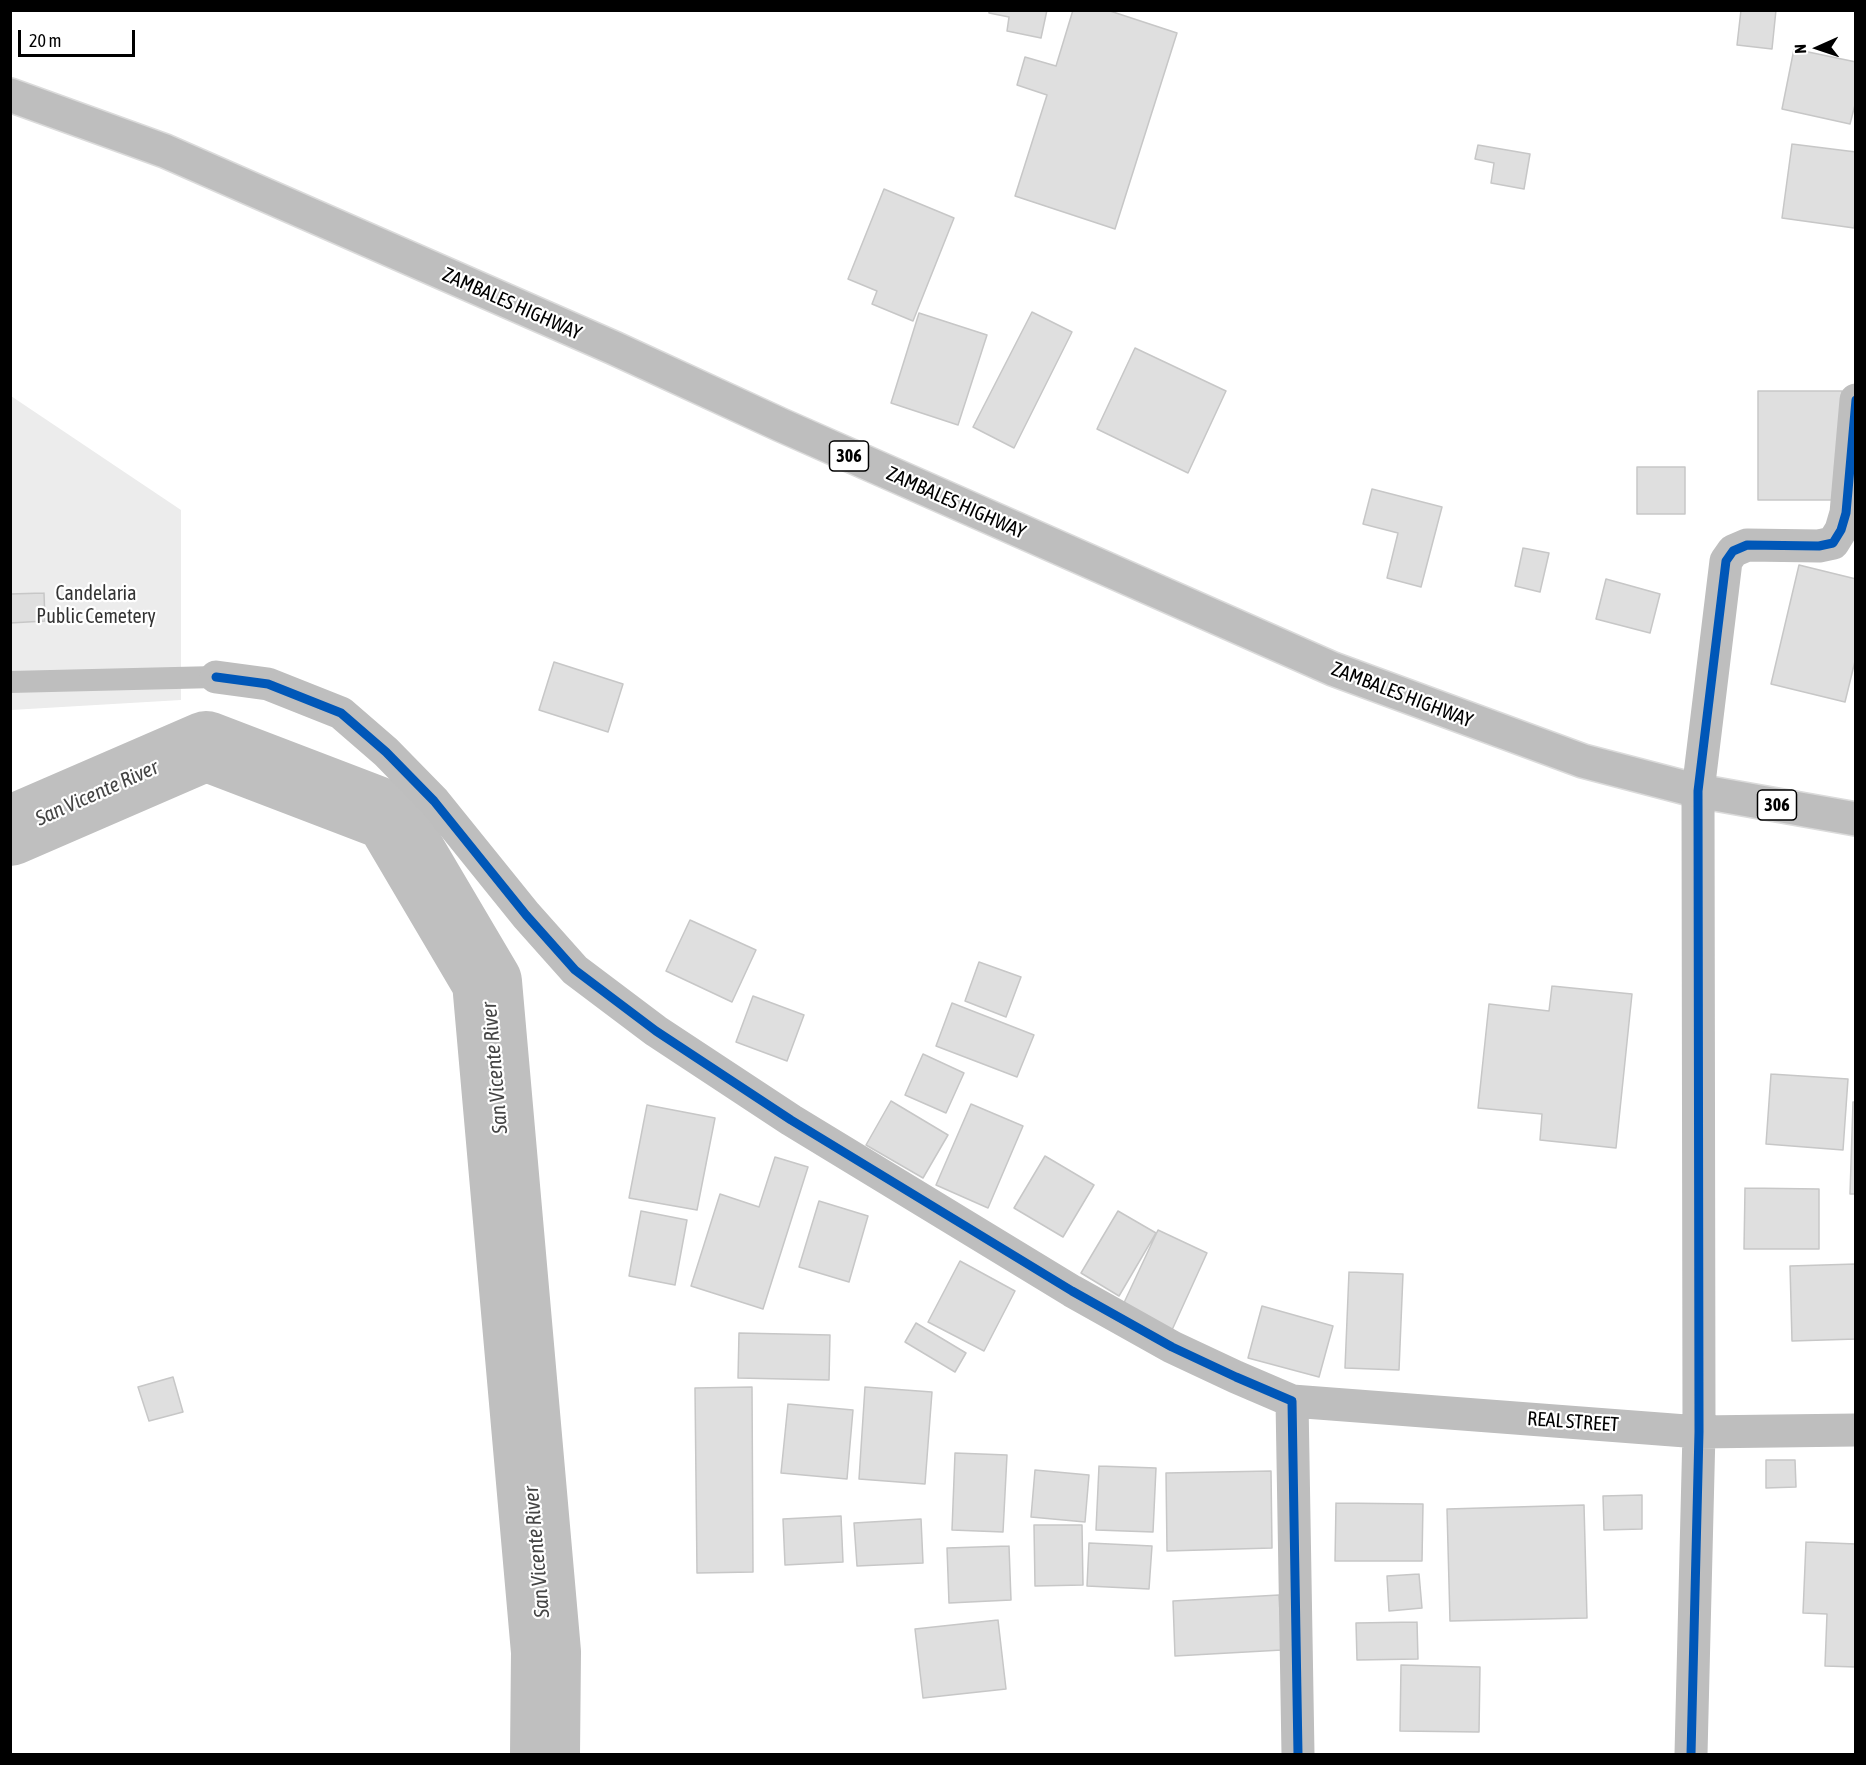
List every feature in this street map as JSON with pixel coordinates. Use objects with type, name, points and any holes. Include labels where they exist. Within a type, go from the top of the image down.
[{"type":"street","name":"ZAMBALES HIGHWAY","points":[[10,95],[165,152],[614,348],[781,425],[1333,669],[1583,761],[1698,791],[1856,819]]},
{"type":"street","points":[[1691,1755],[1699,1432],[1698,791],[1726,561],[1733,551],[1748,545],[1819,546],[1833,543],[1841,530],[1846,513],[1856,400]]},
{"type":"street","name":"REAL STREET","points":[[216,677],[268,684],[341,713],[386,752],[434,801],[526,915],[576,970],[656,1031],[791,1120],[1072,1291],[1172,1347],[1236,1377],[1292,1401],[1699,1432],[1856,1430]]},
{"type":"street","points":[[1292,1401],[1298,1755]]},
{"type":"lane","points":[[10,682],[216,677]]},
{"type":"green space","name":"Candelaria Public Cemetery","points":[[11,396],[181,510],[181,700],[11,710]]},
{"type":"building","points":[[989,10],[1047,10],[1041,38],[1007,31],[1009,17],[989,13]]},
{"type":"building","points":[[1073,10],[1107,10],[1177,33],[1115,229],[1015,196],[1047,95],[1017,85],[1025,57],[1056,66]]},
{"type":"building","points":[[1741,10],[1776,10],[1772,49],[1737,45]]},
{"type":"building","points":[[1794,49],[1856,62],[1856,101],[1850,124],[1782,109]]},
{"type":"building","points":[[1792,144],[1856,152],[1854,228],[1782,218]]},
{"type":"building","points":[[1478,145],[1530,154],[1524,189],[1491,183],[1494,163],[1475,159]]},
{"type":"building","points":[[884,189],[954,218],[913,321],[872,304],[877,291],[848,279]]},
{"type":"building","points":[[1032,312],[1072,332],[1014,448],[973,427]]},
{"type":"building","points":[[919,313],[987,335],[958,425],[891,403]]},
{"type":"building","points":[[1135,348],[1226,391],[1188,473],[1097,429]]},
{"type":"building","points":[[1758,391],[1842,391],[1842,500],[1758,500]]},
{"type":"building","points":[[1637,467],[1685,467],[1685,514],[1637,514]]},
{"type":"building","points":[[1372,489],[1442,507],[1421,587],[1387,578],[1398,533],[1363,524]]},
{"type":"building","points":[[1523,548],[1549,553],[1540,592],[1515,586]]},
{"type":"building","points":[[1799,565],[1856,579],[1856,657],[1845,702],[1771,684]]},
{"type":"building","points":[[1606,579],[1660,594],[1650,633],[1596,619]]},
{"type":"building","points":[[44,593],[45,621],[10,623],[10,594]]},
{"type":"building","points":[[554,662],[623,684],[608,732],[539,710]]},
{"type":"building","points":[[690,920],[756,950],[732,1002],[666,971]]},
{"type":"building","points":[[979,962],[1021,977],[1006,1017],[965,1001]]},
{"type":"building","points":[[1552,986],[1632,994],[1616,1148],[1540,1140],[1542,1114],[1478,1108],[1489,1004],[1549,1011]]},
{"type":"building","points":[[753,996],[804,1015],[787,1061],[736,1042]]},
{"type":"building","points":[[952,1003],[1034,1035],[1017,1077],[936,1046]]},
{"type":"building","points":[[923,1054],[964,1073],[946,1113],[905,1095]]},
{"type":"building","points":[[1771,1074],[1848,1079],[1843,1150],[1766,1144]]},
{"type":"building","points":[[891,1101],[948,1135],[923,1178],[866,1145]]},
{"type":"building","points":[[1853,1102],[1856,1102],[1856,1194],[1850,1194]]},
{"type":"building","points":[[971,1104],[1023,1126],[988,1208],[936,1185]]},
{"type":"building","points":[[647,1105],[715,1118],[697,1210],[629,1198]]},
{"type":"building","points":[[1045,1156],[1094,1185],[1063,1237],[1014,1208]]},
{"type":"building","points":[[775,1157],[808,1167],[763,1309],[691,1286],[720,1194],[759,1207]]},
{"type":"building","points":[[1745,1188],[1819,1189],[1819,1249],[1744,1249]]},
{"type":"building","points":[[819,1201],[868,1216],[849,1282],[799,1267]]},
{"type":"building","points":[[641,1211],[687,1220],[675,1285],[629,1276]]},
{"type":"building","points":[[1118,1211],[1156,1233],[1119,1296],[1081,1273]]},
{"type":"building","points":[[1158,1230],[1207,1253],[1172,1330],[1122,1307]]},
{"type":"building","points":[[960,1261],[1015,1291],[984,1351],[928,1322]]},
{"type":"building","points":[[1856,1264],[1856,1339],[1792,1341],[1790,1266]]},
{"type":"building","points":[[1349,1272],[1403,1274],[1399,1370],[1345,1368]]},
{"type":"building","points":[[1262,1306],[1333,1326],[1319,1377],[1248,1358]]},
{"type":"building","points":[[916,1323],[966,1353],[955,1372],[905,1342]]},
{"type":"building","points":[[739,1333],[830,1335],[829,1380],[738,1378]]},
{"type":"building","points":[[173,1377],[183,1412],[149,1421],[138,1387]]},
{"type":"building","points":[[752,1387],[753,1572],[697,1573],[695,1388]]},
{"type":"building","points":[[865,1387],[932,1392],[925,1484],[859,1479]]},
{"type":"building","points":[[788,1404],[853,1410],[847,1479],[781,1473]]},
{"type":"building","points":[[955,1453],[1007,1455],[1003,1532],[952,1530]]},
{"type":"building","points":[[1766,1460],[1795,1460],[1796,1487],[1766,1488]]},
{"type":"building","points":[[1099,1466],[1156,1468],[1153,1532],[1096,1530]]},
{"type":"building","points":[[1035,1470],[1089,1475],[1085,1522],[1031,1517]]},
{"type":"building","points":[[1271,1471],[1272,1548],[1167,1551],[1166,1473]]},
{"type":"building","points":[[1642,1495],[1642,1529],[1604,1530],[1603,1496]]},
{"type":"building","points":[[1336,1503],[1423,1504],[1422,1561],[1335,1561]]},
{"type":"building","points":[[1584,1505],[1587,1618],[1450,1621],[1447,1509]]},
{"type":"building","points":[[841,1516],[843,1562],[785,1565],[783,1519]]},
{"type":"building","points":[[921,1519],[923,1563],[857,1566],[854,1523]]},
{"type":"building","points":[[1034,1525],[1082,1525],[1083,1585],[1035,1586]]},
{"type":"building","points":[[1806,1542],[1856,1544],[1856,1667],[1825,1666],[1827,1614],[1803,1613]]},
{"type":"building","points":[[1089,1543],[1152,1546],[1149,1589],[1087,1586]]},
{"type":"building","points":[[1009,1546],[1011,1600],[949,1603],[947,1548]]},
{"type":"building","points":[[1419,1574],[1422,1608],[1389,1611],[1387,1576]]},
{"type":"building","points":[[1279,1595],[1282,1650],[1175,1656],[1173,1601]]},
{"type":"building","points":[[998,1620],[1006,1689],[923,1698],[915,1629]]},
{"type":"building","points":[[1417,1622],[1418,1659],[1357,1660],[1356,1623]]},
{"type":"building","points":[[1401,1665],[1480,1667],[1479,1732],[1400,1731]]},
{"type":"waterway","name":"San Vicente River","points":[[10,831],[206,746],[389,816],[487,982],[546,1652],[545,1754]]},
{"type":"cycle path","points":[[1691,1754],[1699,1432],[1698,791],[1726,561],[1733,551],[1747,545],[1819,546],[1833,543],[1841,530],[1846,513],[1856,400]]},
{"type":"cycle path","points":[[216,677],[268,684],[341,713],[386,752],[434,801],[526,915],[575,970],[656,1031],[791,1120],[1072,1291],[1172,1347],[1292,1401],[1298,1754]]}]
